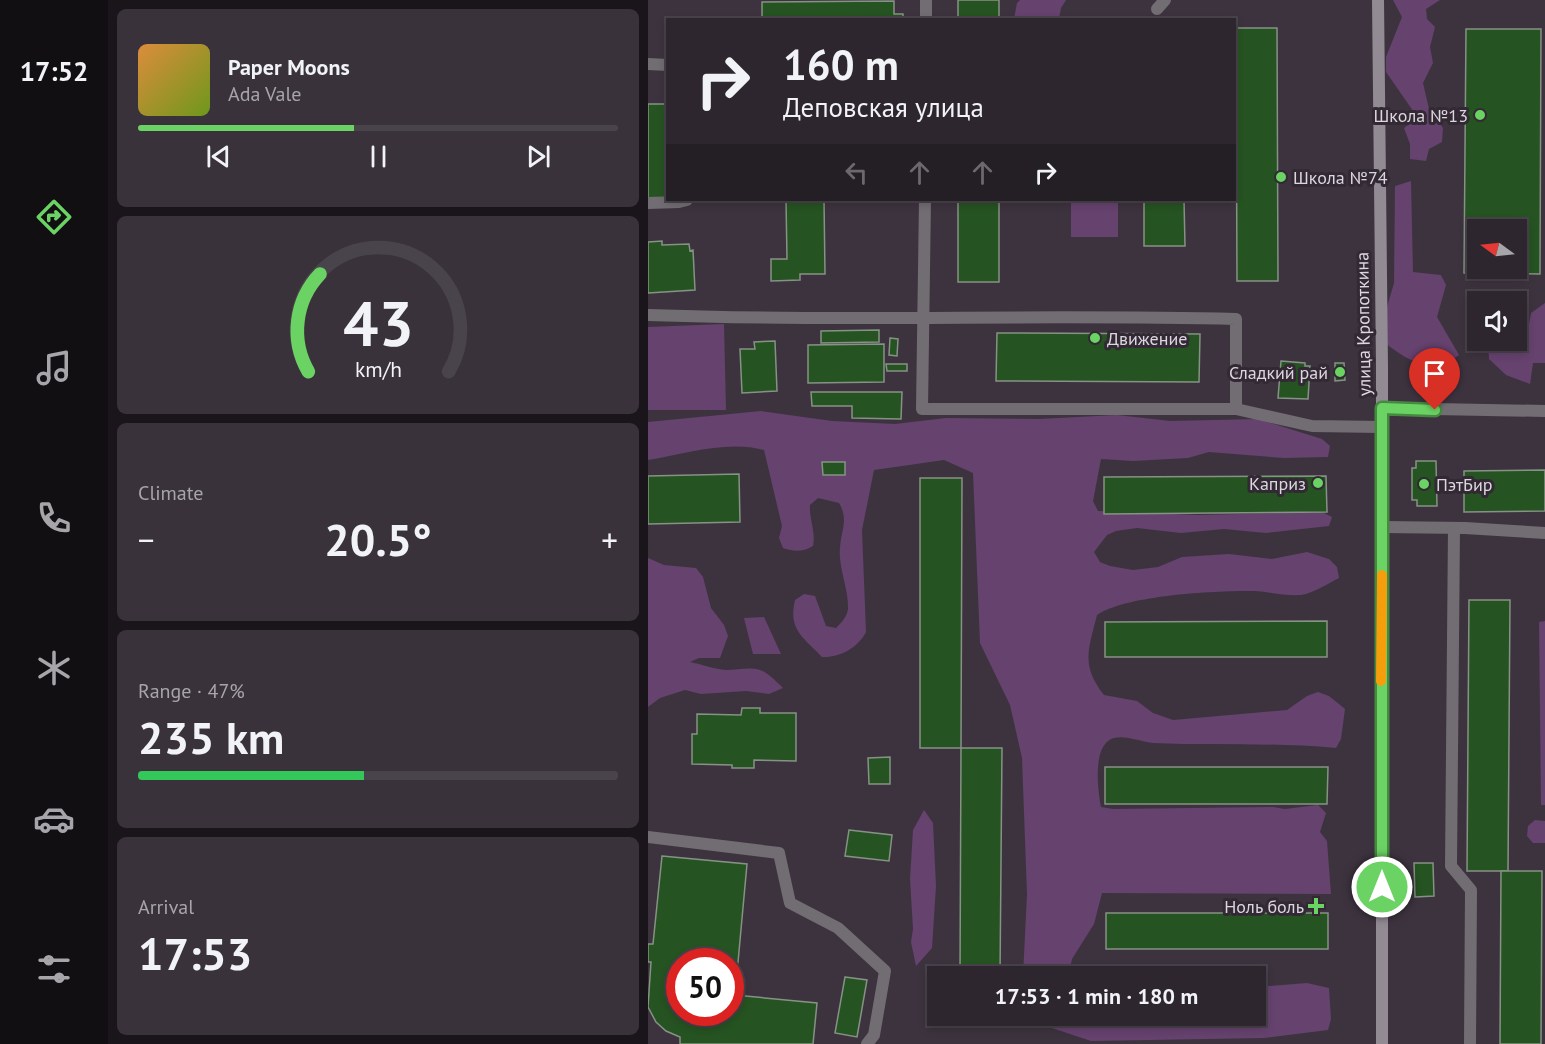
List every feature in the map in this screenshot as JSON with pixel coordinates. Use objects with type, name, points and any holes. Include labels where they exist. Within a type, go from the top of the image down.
[{"type":"main road","name":"улица Кропоткина","points":[[1378,0],[1383,526],[1382,1044]]},
{"type":"street","points":[[926,0],[926,18]]},
{"type":"street","points":[[648,64],[666,65]]},
{"type":"street","points":[[648,203],[683,201]]},
{"type":"street","points":[[925,201],[922,409],[1236,409],[1312,426],[1382,427]]},
{"type":"street","points":[[648,315],[755,319],[1032,316],[1236,319],[1236,409]]},
{"type":"street","points":[[1382,408],[1545,411]]},
{"type":"street","points":[[1383,526],[1545,533]]},
{"type":"street","points":[[1454,528],[1451,866],[1471,890],[1470,1044]]},
{"type":"street","points":[[648,837],[778,854],[790,903],[838,928],[885,971],[874,1035],[867,1044]]},
{"type":"shaded area","points":[[1020,0],[1066,0],[1061,8],[1059,18],[1014,18],[1017,3]]},
{"type":"shaded area","points":[[1393,0],[1440,0],[1426,9],[1427,19],[1435,27],[1430,47],[1433,63],[1423,83],[1429,109],[1443,128],[1442,142],[1429,149],[1426,161],[1410,159],[1410,144],[1404,128],[1418,118],[1386,72],[1386,57],[1402,17]]},
{"type":"shaded area","points":[[1411,181],[1413,272],[1441,275],[1446,285],[1437,317],[1459,355],[1448,362],[1437,365],[1427,365],[1407,358],[1378,338],[1394,283],[1395,186]]},
{"type":"shaded area","points":[[1071,201],[1118,201],[1118,237],[1071,237]]},
{"type":"shaded area","points":[[1545,303],[1545,363],[1533,363],[1530,384],[1506,375],[1489,359],[1489,351],[1527,351],[1527,329],[1531,313]]},
{"type":"shaded area","points":[[724,324],[726,410],[648,410],[648,327]]},
{"type":"shaded area","points":[[761,411],[832,421],[895,424],[946,418],[1039,419],[1117,415],[1170,421],[1258,419],[1322,439],[1330,446],[1328,457],[1284,458],[1209,452],[1188,458],[1133,461],[1101,459],[1093,501],[1098,511],[1198,515],[1322,512],[1332,517],[1329,526],[1266,533],[1224,529],[1181,533],[1137,528],[1116,531],[1107,535],[1094,552],[1100,562],[1133,570],[1158,567],[1182,557],[1229,554],[1272,559],[1307,552],[1329,559],[1337,567],[1339,578],[1301,595],[1255,591],[1197,593],[1150,598],[1110,608],[1097,615],[1088,656],[1096,684],[1104,695],[1137,701],[1153,713],[1173,720],[1287,710],[1307,696],[1318,692],[1329,696],[1345,709],[1341,739],[1336,748],[1153,743],[1118,737],[1108,741],[1103,747],[1098,763],[1101,807],[1113,809],[1273,807],[1285,809],[1318,805],[1326,813],[1320,832],[1327,841],[1331,894],[1102,893],[1094,924],[1072,959],[1070,966],[1023,966],[1027,894],[1022,758],[1010,705],[980,643],[973,473],[944,460],[874,470],[862,530],[866,632],[858,643],[847,651],[835,656],[822,657],[803,638],[795,626],[793,610],[795,600],[804,594],[815,596],[826,626],[836,628],[846,615],[848,602],[840,555],[844,515],[839,503],[818,498],[810,505],[813,546],[798,551],[783,548],[779,538],[782,526],[764,450],[750,447],[721,447],[648,460],[648,422]]},
{"type":"shaded area","points":[[648,558],[664,565],[696,568],[703,577],[711,608],[724,625],[728,636],[720,658],[699,658],[690,662],[723,670],[758,669],[769,675],[783,688],[769,694],[746,691],[701,694],[685,690],[660,698],[648,707]]},
{"type":"shaded area","points":[[764,617],[781,654],[753,654],[744,618]]},
{"type":"shaded area","points":[[1545,621],[1545,805],[1541,805],[1539,622]]},
{"type":"shaded area","points":[[924,810],[933,823],[936,886],[932,948],[916,966],[911,942],[913,929],[910,879],[913,830]]},
{"type":"shaded area","points":[[1535,820],[1545,821],[1545,843],[1533,843],[1527,836],[1528,826]]},
{"type":"shaded area","points":[[1307,983],[1329,988],[1331,1019],[1328,1030],[1264,1038],[1091,1041],[1047,1026],[1266,1026],[1266,986]]},
{"type":"building","points":[[958,0],[999,0],[999,18],[958,18]]},
{"type":"building","points":[[894,1],[894,14],[903,14],[903,18],[762,18],[762,2]]},
{"type":"building","points":[[1236,28],[1277,28],[1278,281],[1237,281]]},
{"type":"building","points":[[1466,29],[1541,29],[1540,274],[1527,274],[1527,219],[1467,219],[1467,273],[1464,273]]},
{"type":"building","points":[[648,104],[666,104],[666,199],[648,200]]},
{"type":"building","points":[[786,201],[824,201],[825,274],[800,274],[800,280],[771,281],[771,259],[787,259]]},
{"type":"building","points":[[958,201],[999,201],[999,282],[958,282]]},
{"type":"building","points":[[1144,201],[1184,201],[1185,246],[1144,246]]},
{"type":"building","points":[[662,241],[662,245],[689,244],[690,251],[693,250],[695,290],[648,293],[648,242]]},
{"type":"building","points":[[879,330],[879,342],[821,343],[821,331]]},
{"type":"building","points":[[997,333],[1200,334],[1199,382],[996,381]]},
{"type":"building","points":[[890,338],[898,339],[897,356],[889,355]]},
{"type":"building","points":[[775,341],[777,391],[742,393],[740,349],[755,349],[754,342]]},
{"type":"building","points":[[884,344],[884,382],[808,383],[808,345]]},
{"type":"building","points":[[1281,361],[1305,363],[1305,366],[1310,366],[1308,399],[1278,398]]},
{"type":"building","name":"Сладкий рай","points":[[1335,363],[1344,363],[1345,380],[1335,381]]},
{"type":"building","points":[[886,364],[907,364],[907,371],[887,371]]},
{"type":"building","points":[[811,392],[902,392],[901,419],[852,418],[852,406],[812,406]]},
{"type":"building","name":"ПэтБир","points":[[1416,461],[1436,461],[1437,506],[1417,506],[1417,500],[1412,500],[1412,468],[1416,468]]},
{"type":"building","points":[[822,462],[845,462],[845,475],[823,475]]},
{"type":"building","points":[[1545,470],[1545,511],[1464,512],[1464,471]]},
{"type":"building","points":[[739,474],[740,522],[648,524],[648,476]]},
{"type":"building","points":[[1326,476],[1327,512],[1104,514],[1104,477]]},
{"type":"building","points":[[920,478],[962,478],[961,748],[920,748]]},
{"type":"building","points":[[1469,600],[1510,600],[1508,871],[1467,871]]},
{"type":"building","points":[[1327,621],[1327,657],[1105,657],[1105,622]]},
{"type":"building","points":[[742,708],[760,708],[760,713],[796,713],[796,761],[754,760],[754,768],[692,764],[692,734],[697,734],[697,714],[741,715]]},
{"type":"building","points":[[961,748],[1002,748],[1000,966],[960,966]]},
{"type":"building","points":[[890,757],[890,784],[869,784],[868,758]]},
{"type":"building","points":[[1105,767],[1328,767],[1327,804],[1105,804]]},
{"type":"building","points":[[849,830],[892,835],[889,861],[845,856]]},
{"type":"building","points":[[662,856],[747,864],[739,948],[666,948],[666,1026],[744,1026],[744,996],[817,1003],[813,1044],[680,1044],[680,1037],[666,1031],[656,1022],[648,1007],[651,962],[648,962],[648,944],[653,944]]},
{"type":"building","points":[[1414,863],[1433,863],[1434,896],[1415,897]]},
{"type":"building","points":[[1501,871],[1542,871],[1541,1044],[1500,1044]]},
{"type":"building","points":[[1106,913],[1328,913],[1328,949],[1106,949]]},
{"type":"building","points":[[845,977],[867,980],[857,1037],[835,1033]]},
{"type":"slow traffic","points":[[1381,681],[1382,575]]},
{"type":"place","name":"Школа №13","points":[[1480,115]]},
{"type":"place","name":"Школа №74","points":[[1281,177]]},
{"type":"place","name":"Движение","points":[[1095,338]]},
{"type":"place","name":"Сладкий рай","points":[[1340,372]]},
{"type":"place","name":"Каприз","points":[[1318,483]]},
{"type":"place","name":"ПэтБир","points":[[1424,484]]},
{"type":"place","name":"Ноль боль","points":[[1316,906]]},
{"type":"route","points":[[1382,887],[1382,408],[1435,410]]}]
